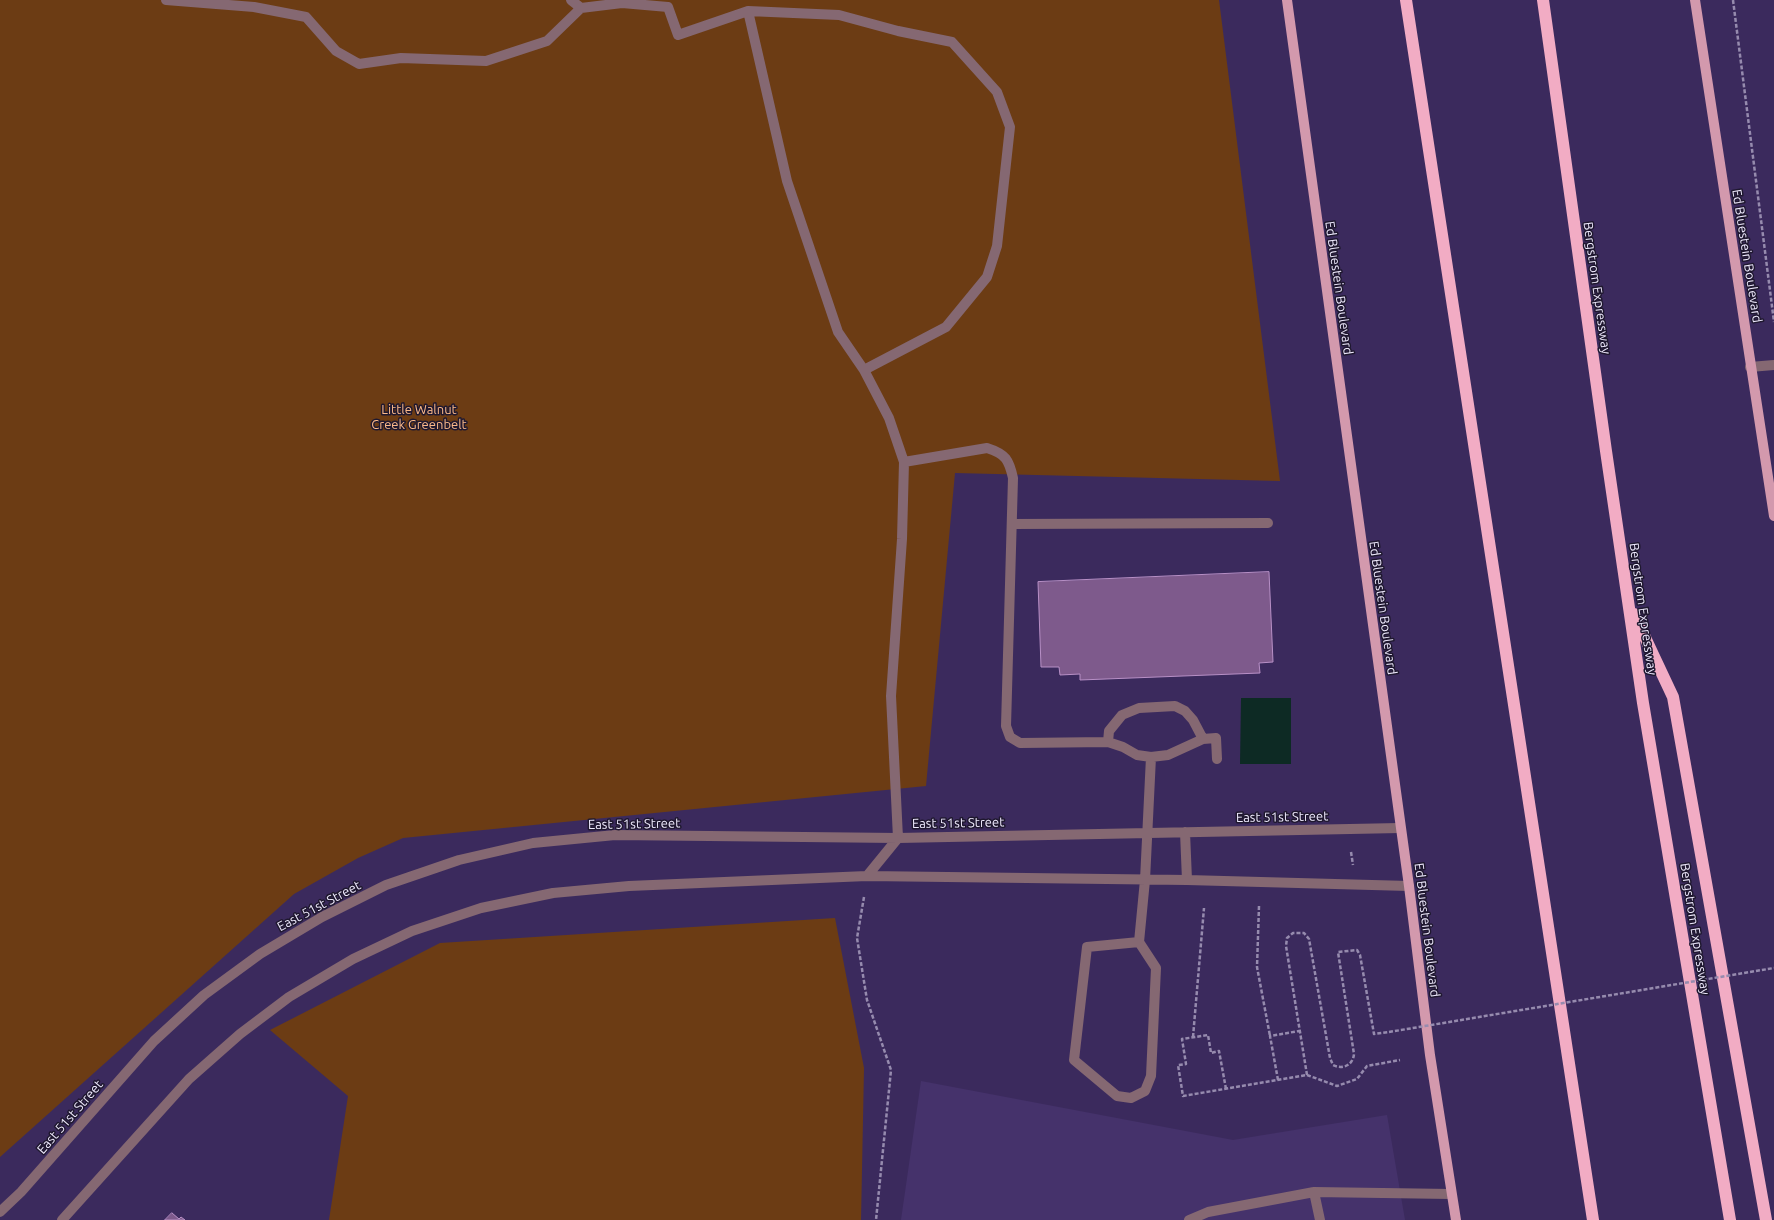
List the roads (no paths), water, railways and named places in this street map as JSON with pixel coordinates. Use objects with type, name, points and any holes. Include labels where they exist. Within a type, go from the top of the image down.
[{"type":"highway","points":[[1406,0],[1592,1220]]},
{"type":"highway","name":"Bergstrom Expressway","points":[[1543,0],[1643,703],[1730,1220]]},
{"type":"highway","points":[[1629,604],[1673,697],[1766,1220]]},
{"type":"main road","name":"Ed Bluestein Boulevard","points":[[1287,0],[1409,886],[1430,1056],[1456,1220]]},
{"type":"main road","name":"Ed Bluestein Boulevard","points":[[1695,0],[1774,516]]},
{"type":"street","points":[[166,0],[254,7],[306,17],[336,51],[359,64],[401,58],[486,61],[547,41],[581,8],[622,3],[668,7],[678,35],[748,11],[839,15],[898,31],[952,42],[997,92],[1010,127],[997,246],[987,277],[946,326],[864,370]]},
{"type":"street","points":[[571,0],[581,8]]},
{"type":"street","points":[[748,11],[786,181],[838,332],[864,370],[889,418],[904,462],[902,539],[891,696],[898,838],[867,876]]},
{"type":"street","points":[[1750,367],[1774,365]]},
{"type":"street","points":[[904,462],[987,448],[1000,452],[1009,463],[1013,478],[1006,726],[1010,737],[1020,743],[1108,742],[1123,747],[1137,755],[1151,757],[1168,755],[1203,739],[1216,738],[1217,759]]},
{"type":"street","points":[[1012,524],[1268,523]]},
{"type":"street","points":[[1108,742],[1109,731],[1122,715],[1139,708],[1175,706],[1185,711],[1193,720],[1203,739]]},
{"type":"street","points":[[1139,942],[1087,947],[1074,1060],[1118,1096],[1131,1098],[1145,1091],[1151,1076],[1156,968],[1139,942],[1145,880],[1151,757]]},
{"type":"street","name":"East 51st Street","points":[[0,1212],[21,1192],[154,1042],[204,995],[260,954],[322,917],[386,885],[459,860],[533,843],[615,835],[898,838],[1400,828]]},
{"type":"street","points":[[1185,832],[1187,880]]},
{"type":"street","points":[[62,1220],[189,1080],[240,1034],[289,997],[353,959],[412,931],[481,908],[553,893],[629,886],[867,876],[1187,880],[1409,886]]},
{"type":"street","points":[[1189,1220],[1208,1212],[1314,1192],[1451,1194]]},
{"type":"street","points":[[1314,1192],[1320,1220]]},
{"type":"park label","name":"Little Walnut Creek Greenbelt","points":[[419,418]]}]
